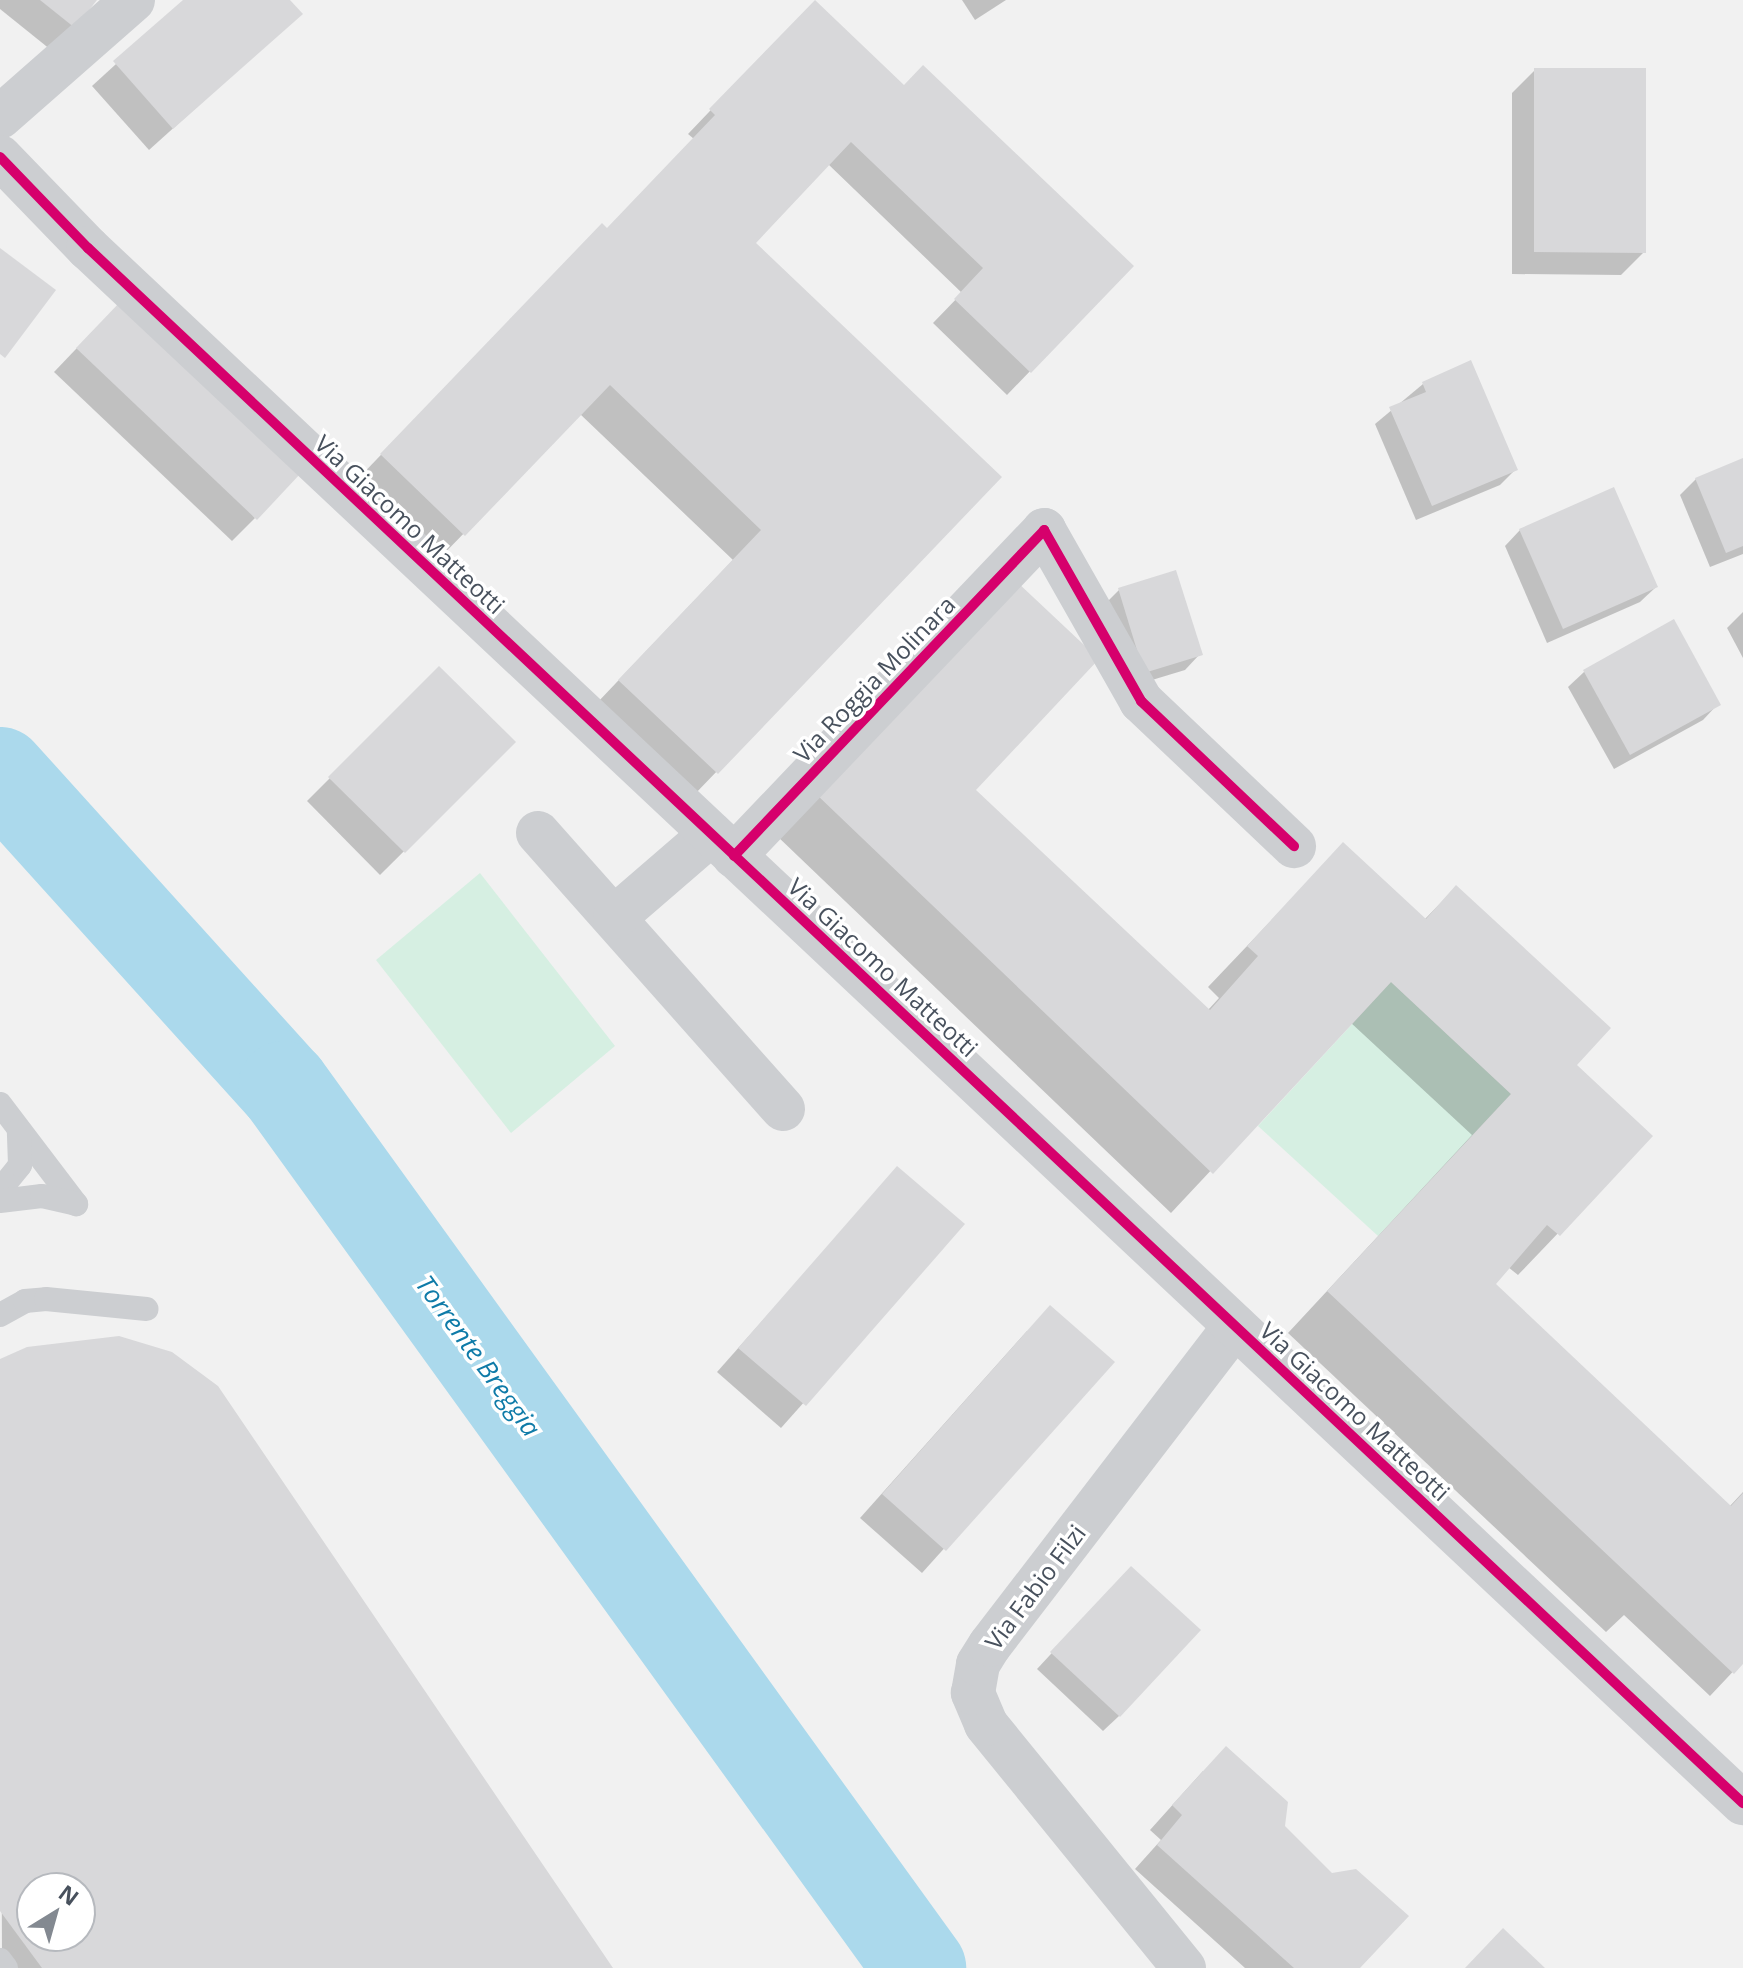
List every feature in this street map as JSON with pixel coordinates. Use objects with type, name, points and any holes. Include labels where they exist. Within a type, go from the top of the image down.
[{"type":"street","points":[[0,117],[133,0]]},
{"type":"street","name":"Via Giacomo Matteotti","points":[[0,157],[88,248],[1743,1803]]},
{"type":"street","name":"Via Roggia Molinara","points":[[615,917],[723,845],[1044,530],[1141,701],[1294,846]]},
{"type":"street","points":[[538,833],[783,1109]]},
{"type":"street","name":"Via Fabio Filzi","points":[[1184,1968],[986,1724],[973,1693],[978,1664],[990,1645],[1235,1326]]},
{"type":"lane","points":[[0,1104],[76,1204],[42,1196],[0,1201]]},
{"type":"lane","points":[[0,1190],[20,1165],[24,1147],[18,1127]]},
{"type":"lane","points":[[0,1315],[25,1301],[46,1299],[147,1309]]},
{"type":"lane","points":[[0,1960],[6,1968]]},
{"type":"green space","points":[[480,873],[615,1046],[511,1133],[376,960]]},
{"type":"green space","points":[[1391,982],[1511,1094],[1378,1236],[1258,1126]]},
{"type":"building","points":[[40,0],[97,0],[75,28]]},
{"type":"building","points":[[183,0],[290,0],[303,14],[173,129],[113,61]]},
{"type":"building","points":[[815,0],[904,85],[923,65],[1134,266],[1031,373],[954,299],[983,268],[851,142],[756,243],[1002,477],[718,774],[618,680],[761,530],[610,385],[465,536],[380,454],[602,223],[607,228],[715,115],[709,109]]},
{"type":"building","points":[[1534,68],[1646,68],[1646,253],[1534,252]]},
{"type":"building","points":[[0,248],[56,290],[5,358],[0,354]]},
{"type":"building","points":[[121,301],[301,473],[257,520],[76,348]]},
{"type":"building","points":[[1471,360],[1518,470],[1432,506],[1389,407],[1426,392],[1422,382]]},
{"type":"building","points":[[1743,458],[1743,546],[1726,553],[1695,478]]},
{"type":"building","points":[[1614,487],[1658,587],[1563,629],[1519,529]]},
{"type":"building","points":[[1176,570],[1203,655],[1144,673],[1118,588]]},
{"type":"building","points":[[1015,580],[1099,659],[976,790],[1210,1010],[1258,956],[1247,946],[1343,842],[1426,919],[1456,885],[1611,1028],[1577,1065],[1653,1136],[1560,1236],[1547,1225],[1496,1284],[1731,1506],[1743,1493],[1743,1664],[1734,1674],[1327,1291],[1511,1094],[1391,982],[1213,1174],[815,793]]},
{"type":"building","points":[[1674,619],[1721,705],[1630,755],[1583,670]]},
{"type":"building","points":[[439,666],[516,742],[405,853],[328,777]]},
{"type":"building","points":[[897,1166],[965,1224],[806,1406],[738,1348]]},
{"type":"building","points":[[1050,1305],[1115,1362],[946,1551],[882,1494]]},
{"type":"building","points":[[119,1336],[172,1352],[218,1386],[613,1968],[42,1968],[30,1952],[96,1952],[96,1872],[16,1872],[16,1933],[0,1911],[0,1359],[27,1347]]},
{"type":"building","points":[[1131,1566],[1201,1630],[1120,1717],[1050,1652]]},
{"type":"building","points":[[1226,1746],[1288,1802],[1285,1826],[1332,1873],[1356,1869],[1409,1916],[1360,1968],[1294,1968],[1157,1845],[1182,1815],[1172,1805]]},
{"type":"building","points":[[1503,1928],[1545,1968],[1465,1968]]},
{"type":"waterway","name":"Torrente Breggia","points":[[0,773],[284,1087],[920,1968]]},
{"type":"cycle path","points":[[0,157],[88,248],[1743,1803]]},
{"type":"cycle path","points":[[734,856],[1044,530],[1141,701],[1294,846]]}]
